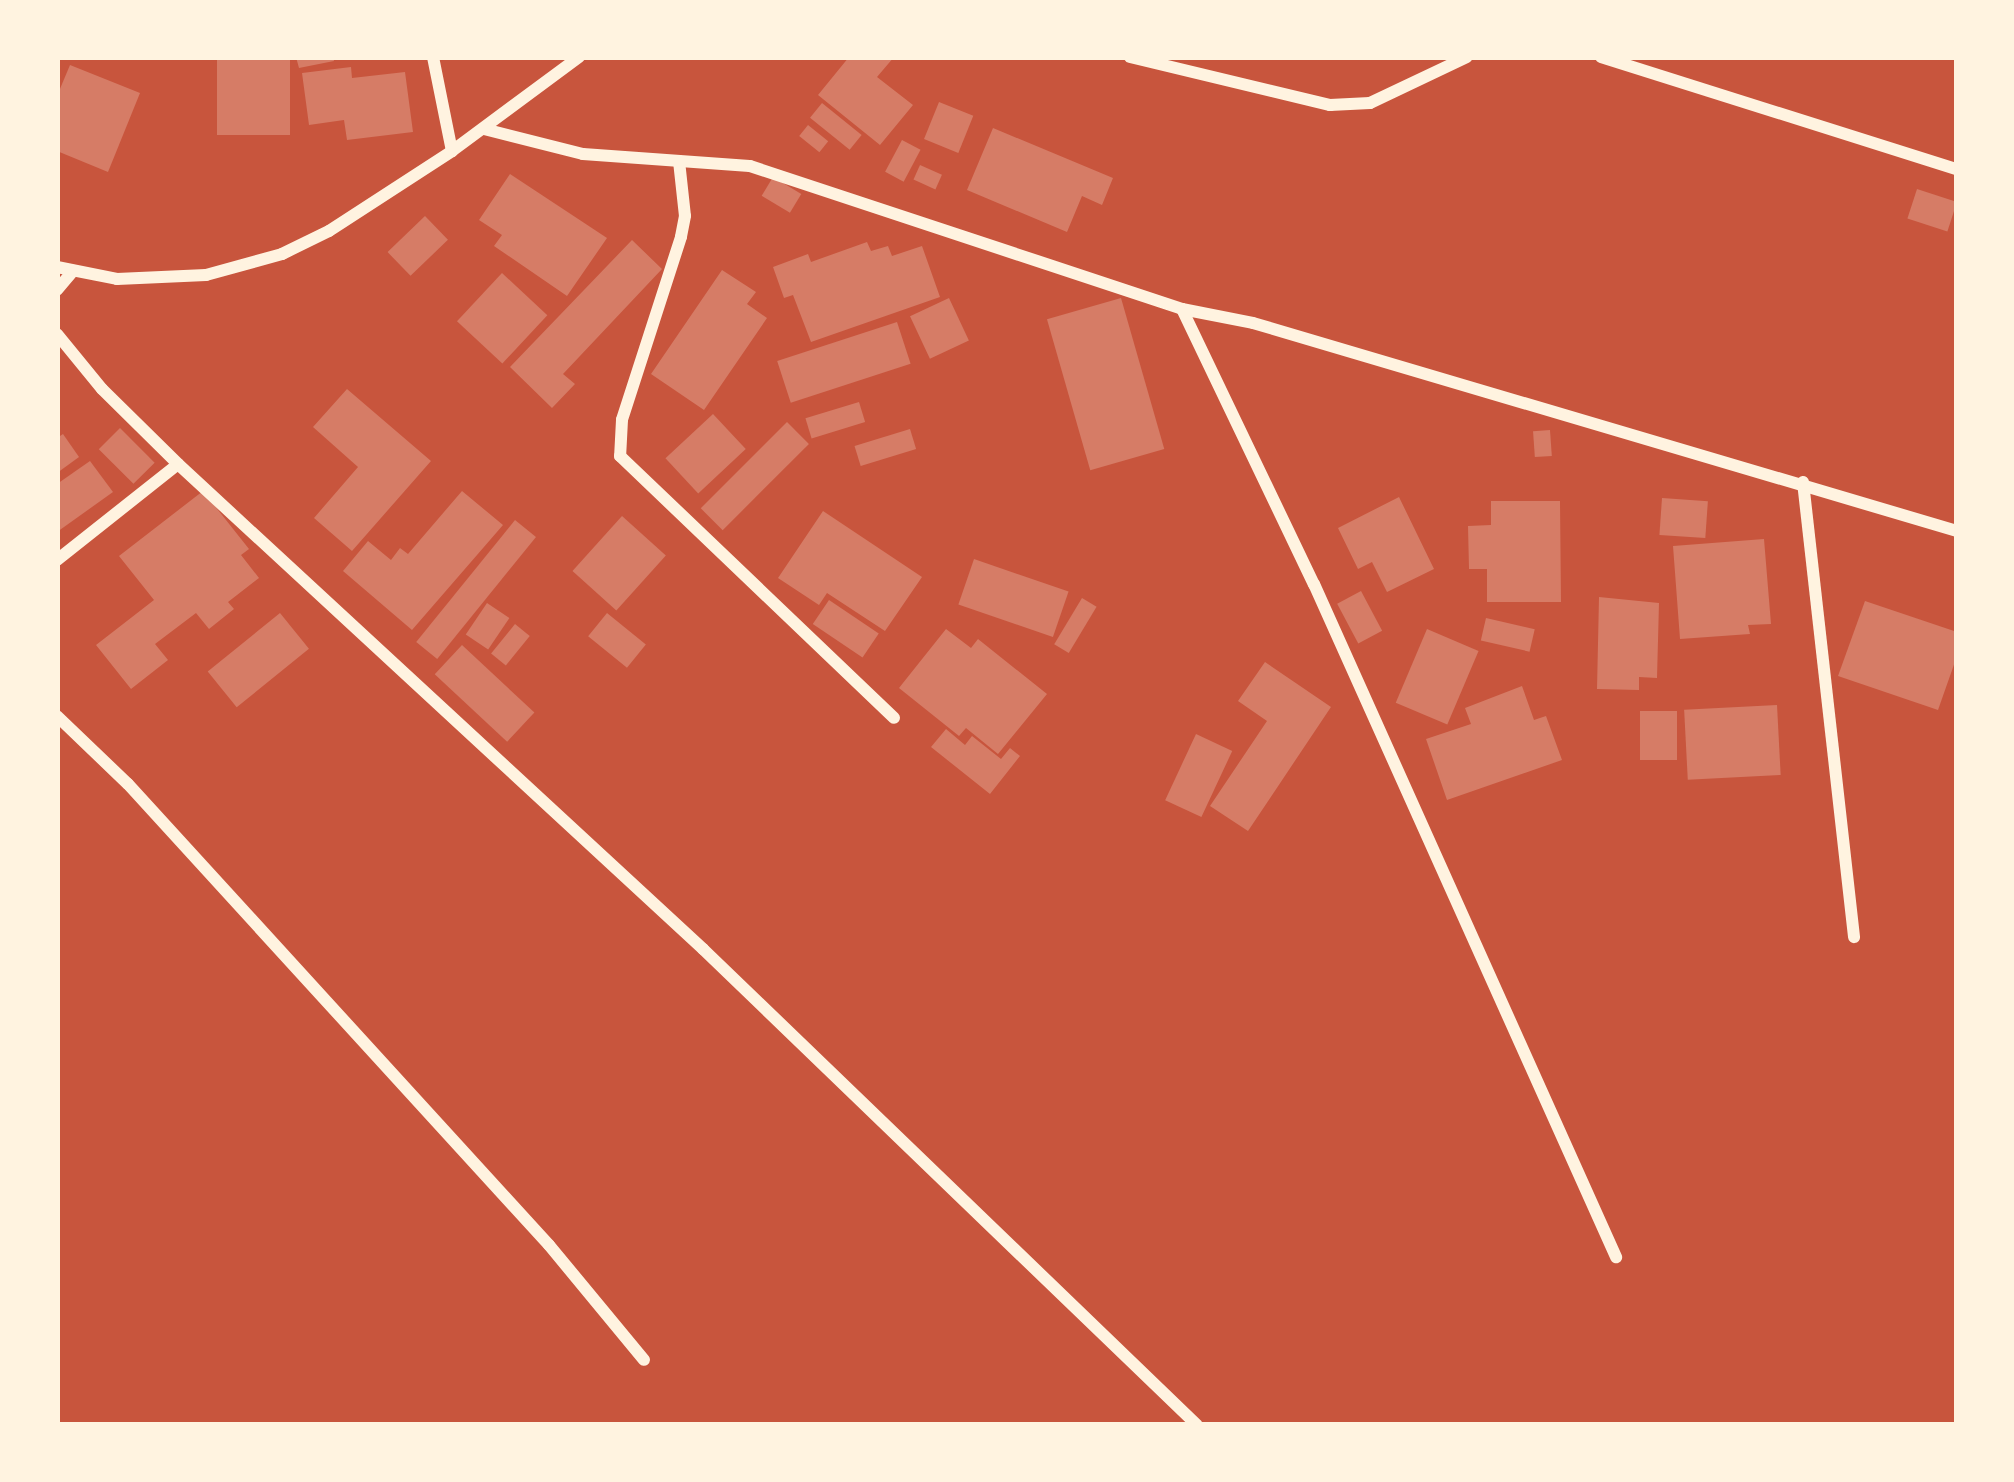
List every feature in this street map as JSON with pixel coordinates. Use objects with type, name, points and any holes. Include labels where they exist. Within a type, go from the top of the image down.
[{"type":"street","points":[[433,57],[452,151]]},
{"type":"street","points":[[57,267],[117,279],[206,275],[282,254],[329,231],[452,151],[579,57]]},
{"type":"street","points":[[1130,57],[1330,105],[1370,103],[1467,57]]},
{"type":"street","points":[[1601,57],[1957,169]]},
{"type":"street","points":[[484,129],[583,154],[750,166],[1182,309],[1253,323],[1957,531]]},
{"type":"street","points":[[679,160],[685,216],[681,237],[622,420],[620,456],[894,718]]},
{"type":"street","points":[[57,290],[73,271]]},
{"type":"street","points":[[1182,309],[1314,584],[1616,1257]]},
{"type":"street","points":[[57,334],[102,389],[178,464],[703,949],[1197,1425]]},
{"type":"street","points":[[57,560],[178,464]]},
{"type":"street","points":[[1803,482],[1854,937]]},
{"type":"street","points":[[57,716],[128,784],[549,1245],[644,1360]]},
{"type":"building","points":[[217,57],[290,57],[290,135],[217,135]]},
{"type":"building","points":[[296,57],[333,57],[334,61],[299,68]]},
{"type":"building","points":[[849,57],[894,57],[877,77],[913,105],[880,145],[818,95]]},
{"type":"building","points":[[70,65],[140,93],[108,172],[57,151],[57,96]]},
{"type":"building","points":[[351,67],[352,78],[405,72],[413,132],[347,140],[344,120],[309,125],[302,73]]},
{"type":"building","points":[[939,102],[973,116],[958,153],[924,139]]},
{"type":"building","points":[[822,103],[862,135],[850,150],[810,118]]},
{"type":"building","points":[[808,125],[828,141],[819,152],[799,136]]},
{"type":"building","points":[[993,128],[1113,178],[1102,205],[1082,196],[1067,232],[967,190]]},
{"type":"building","points":[[902,140],[921,150],[904,182],[885,172]]},
{"type":"building","points":[[920,165],[942,175],[935,189],[913,180]]},
{"type":"building","points":[[510,174],[607,238],[567,296],[494,246],[502,235],[479,220]]},
{"type":"building","points":[[773,177],[801,194],[790,213],[762,196]]},
{"type":"building","points":[[1917,189],[1957,202],[1947,231],[1907,218]]},
{"type":"building","points":[[425,216],[448,240],[411,276],[388,252]]},
{"type":"building","points":[[632,240],[662,269],[563,374],[575,384],[552,408],[510,367]]},
{"type":"building","points":[[867,242],[871,251],[888,246],[892,256],[922,246],[940,297],[811,342],[793,295],[784,298],[773,267],[808,254],[811,262]]},
{"type":"building","points":[[722,270],[756,292],[747,304],[767,318],[704,410],[651,374]]},
{"type":"building","points":[[502,273],[547,315],[502,364],[457,321]]},
{"type":"building","points":[[949,298],[969,341],[930,359],[910,316]]},
{"type":"building","points":[[1121,298],[1164,449],[1090,470],[1047,319]]},
{"type":"building","points":[[897,322],[911,364],[791,403],[777,361]]},
{"type":"building","points":[[347,389],[431,461],[352,551],[314,518],[358,467],[313,427]]},
{"type":"building","points":[[859,402],[865,422],[812,438],[805,418]]},
{"type":"building","points":[[713,414],[746,449],[698,493],[665,458]]},
{"type":"building","points":[[787,422],[809,444],[723,530],[701,508]]},
{"type":"building","points":[[120,428],[155,463],[133,484],[99,449]]},
{"type":"building","points":[[910,429],[916,449],[861,466],[855,446]]},
{"type":"building","points":[[1550,430],[1552,456],[1535,457],[1533,431]]},
{"type":"building","points":[[63,434],[79,457],[57,473],[57,438]]},
{"type":"building","points":[[90,461],[113,492],[57,532],[57,484]]},
{"type":"building","points":[[203,491],[249,549],[241,555],[259,578],[228,602],[234,609],[209,629],[196,613],[155,644],[168,660],[131,689],[96,645],[154,600],[119,556]]},
{"type":"building","points":[[462,491],[503,525],[412,630],[343,571],[368,541],[391,560],[400,548],[408,554]]},
{"type":"building","points":[[1399,497],[1434,569],[1387,592],[1372,562],[1358,569],[1338,528]]},
{"type":"building","points":[[1662,498],[1708,501],[1705,538],[1659,535]]},
{"type":"building","points":[[1491,501],[1560,501],[1561,602],[1487,602],[1487,569],[1469,569],[1468,526],[1491,525]]},
{"type":"building","points":[[823,511],[922,577],[885,631],[827,593],[819,605],[778,578]]},
{"type":"building","points":[[622,516],[666,555],[616,610],[572,571]]},
{"type":"building","points":[[515,520],[536,537],[437,659],[416,642]]},
{"type":"building","points":[[1764,539],[1771,624],[1748,625],[1750,634],[1680,639],[1673,546]]},
{"type":"building","points":[[974,559],[1069,592],[1053,637],[958,604]]},
{"type":"building","points":[[1361,591],[1382,631],[1358,643],[1337,604]]},
{"type":"building","points":[[1599,597],[1659,603],[1657,678],[1639,677],[1639,690],[1597,689]]},
{"type":"building","points":[[1082,598],[1097,607],[1069,653],[1054,644]]},
{"type":"building","points":[[829,600],[879,634],[863,658],[813,624]]},
{"type":"building","points":[[1865,601],[1957,632],[1957,656],[1938,710],[1838,676]]},
{"type":"building","points":[[487,603],[509,618],[488,650],[466,635]]},
{"type":"building","points":[[280,613],[309,649],[237,707],[208,672]]},
{"type":"building","points":[[607,613],[646,644],[627,668],[588,636]]},
{"type":"building","points":[[1486,618],[1535,629],[1530,652],[1481,640]]},
{"type":"building","points":[[515,624],[530,636],[506,665],[491,654]]},
{"type":"building","points":[[946,629],[971,648],[978,639],[1047,694],[998,754],[966,728],[959,736],[899,688]]},
{"type":"building","points":[[1427,629],[1479,651],[1447,725],[1396,703]]},
{"type":"building","points":[[462,645],[534,713],[507,742],[435,674]]},
{"type":"building","points":[[1265,662],[1331,707],[1248,831],[1210,806],[1267,721],[1238,701]]},
{"type":"building","points":[[1522,686],[1534,720],[1546,716],[1562,760],[1447,800],[1426,739],[1471,724],[1465,708]]},
{"type":"building","points":[[1777,705],[1781,775],[1688,780],[1684,710]]},
{"type":"building","points":[[1640,711],[1677,711],[1677,760],[1640,760]]},
{"type":"building","points":[[946,729],[965,745],[972,736],[1001,759],[1010,748],[1020,756],[990,794],[931,747]]},
{"type":"building","points":[[1196,734],[1232,751],[1201,817],[1165,800]]}]
